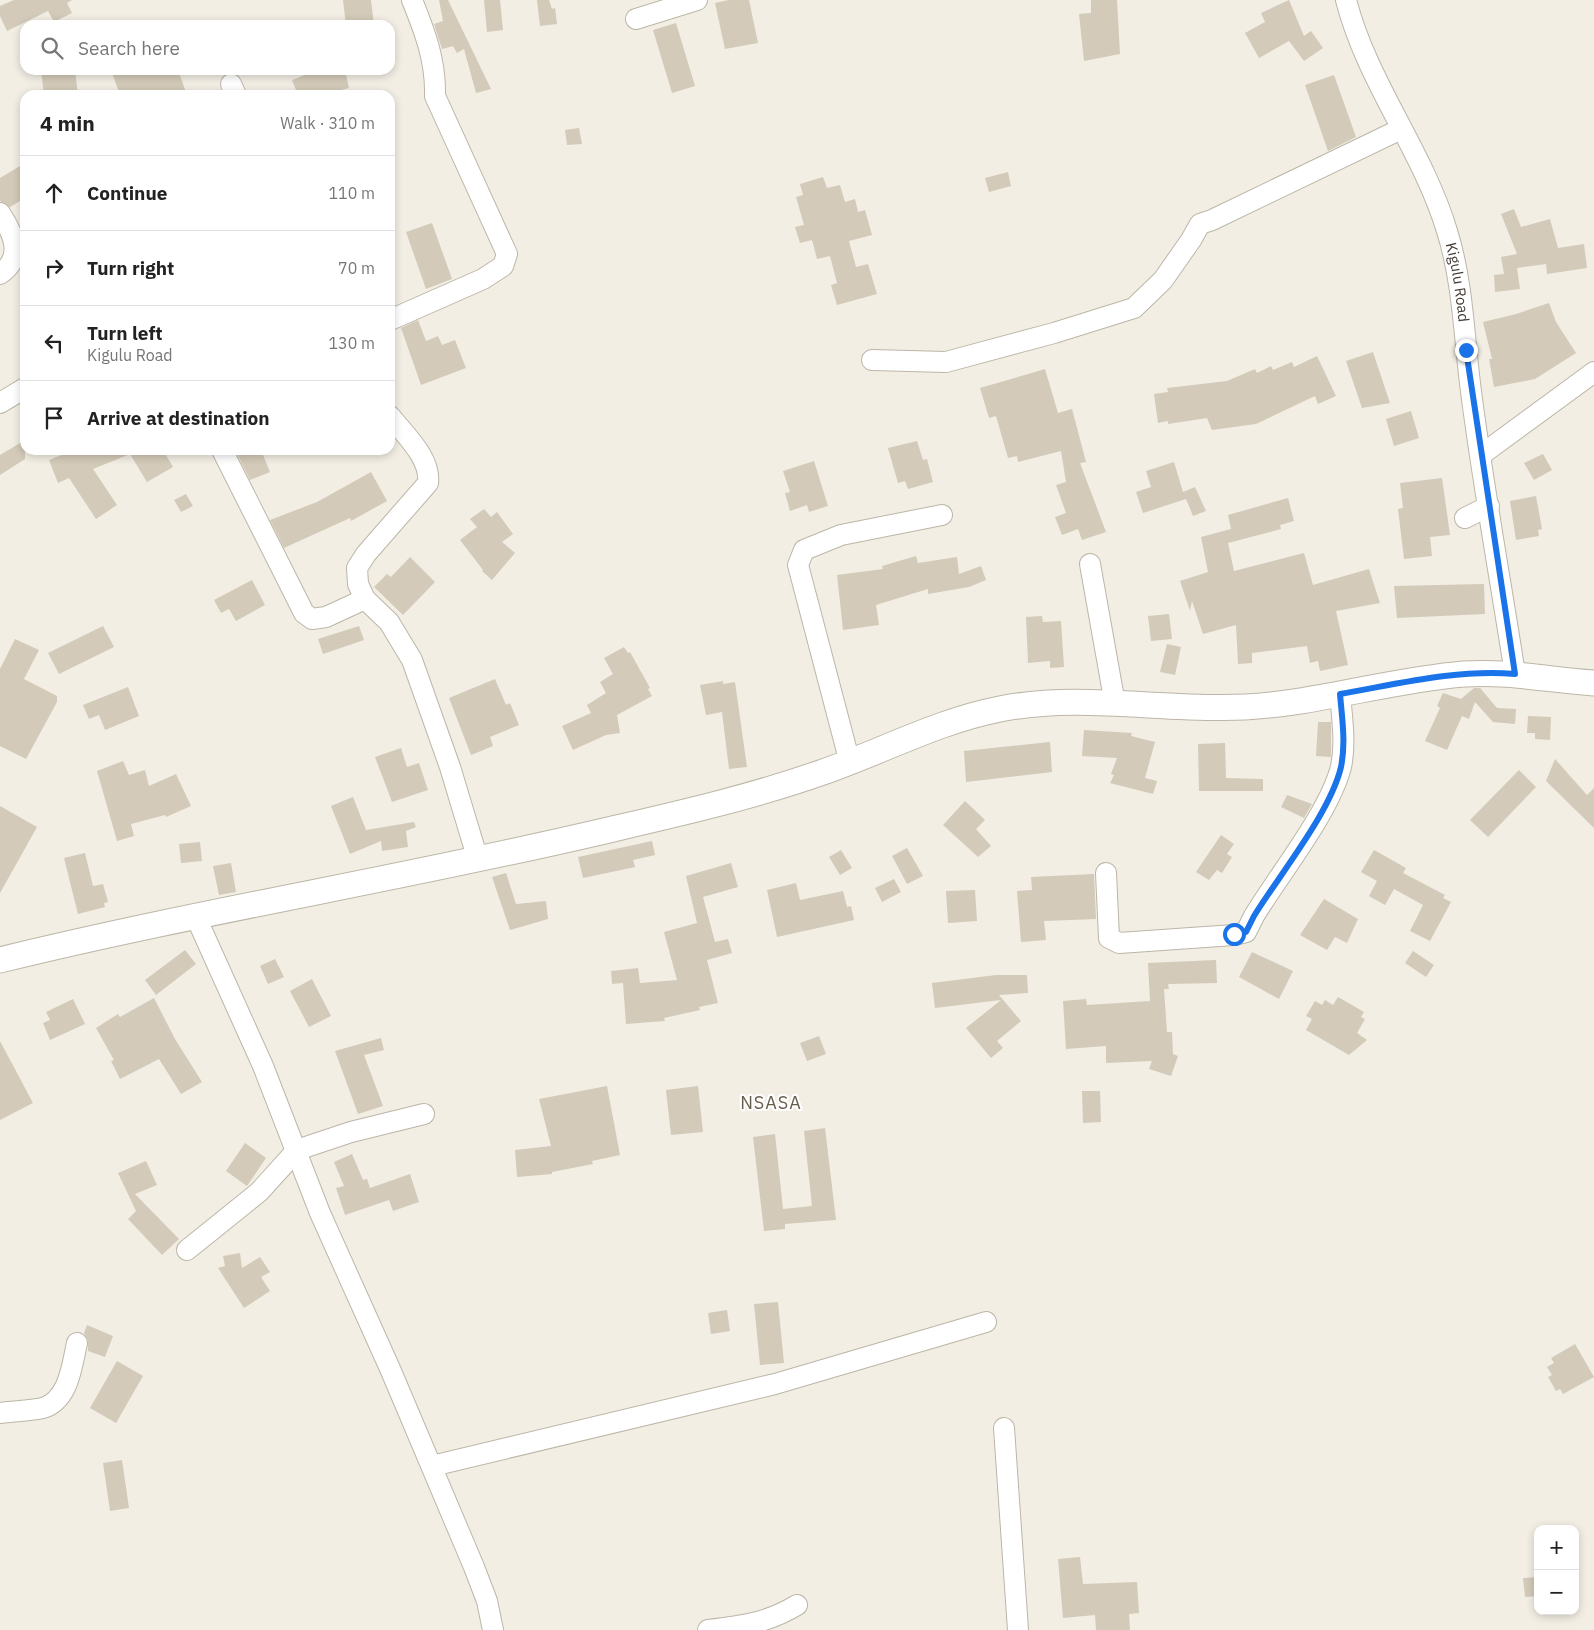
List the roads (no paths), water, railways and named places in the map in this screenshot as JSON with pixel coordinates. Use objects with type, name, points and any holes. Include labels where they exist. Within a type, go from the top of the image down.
[{"type":"street","points":[[395,318],[483,279],[503,266],[507,254],[435,96],[436,73],[430,44],[412,0]]},
{"type":"street","points":[[636,19],[697,0]]},
{"type":"street","name":"Kigulu Road","points":[[1346,0],[1353,28],[1436,203],[1452,248],[1460,289],[1470,383],[1515,674]]},
{"type":"street","points":[[872,360],[946,362],[1054,333],[1134,308],[1163,280],[1200,224],[1212,220],[1401,129]]},
{"type":"street","points":[[0,212],[13,235],[16,249],[13,259],[0,274]]},
{"type":"street","points":[[1481,455],[1594,372]]},
{"type":"street","points":[[0,402],[20,391]]},
{"type":"street","points":[[395,422],[420,455],[429,472],[428,483],[366,554],[357,568],[358,584],[365,599],[389,622],[412,660],[450,767],[478,860]]},
{"type":"street","points":[[225,455],[304,613],[312,619],[326,617],[365,599]]},
{"type":"street","points":[[1465,518],[1489,506]]},
{"type":"street","points":[[850,763],[798,566],[804,550],[841,535],[942,515]]},
{"type":"street","points":[[1090,564],[1115,704]]},
{"type":"street","points":[[0,960],[195,915],[278,901],[478,860],[704,808],[850,763],[945,725],[1000,709],[1064,702],[1241,707],[1274,705],[1460,674],[1492,672],[1594,683]]},
{"type":"street","points":[[1106,873],[1109,938],[1119,943],[1246,932],[1254,916],[1331,795],[1341,766],[1344,736],[1340,694]]},
{"type":"street","points":[[195,915],[263,1066],[320,1213],[432,1466],[487,1601],[493,1630]]},
{"type":"street","points":[[187,1250],[259,1192],[297,1150],[351,1132],[424,1114]]},
{"type":"street","points":[[432,1466],[775,1384],[986,1322]]},
{"type":"street","points":[[0,1413],[43,1408],[57,1400],[69,1379],[77,1343]]},
{"type":"street","points":[[1004,1428],[1018,1630]]},
{"type":"street","points":[[708,1630],[741,1626],[775,1618],[797,1605]]},
{"type":"district","name":"NSASA","points":[[771,1103]]}]
